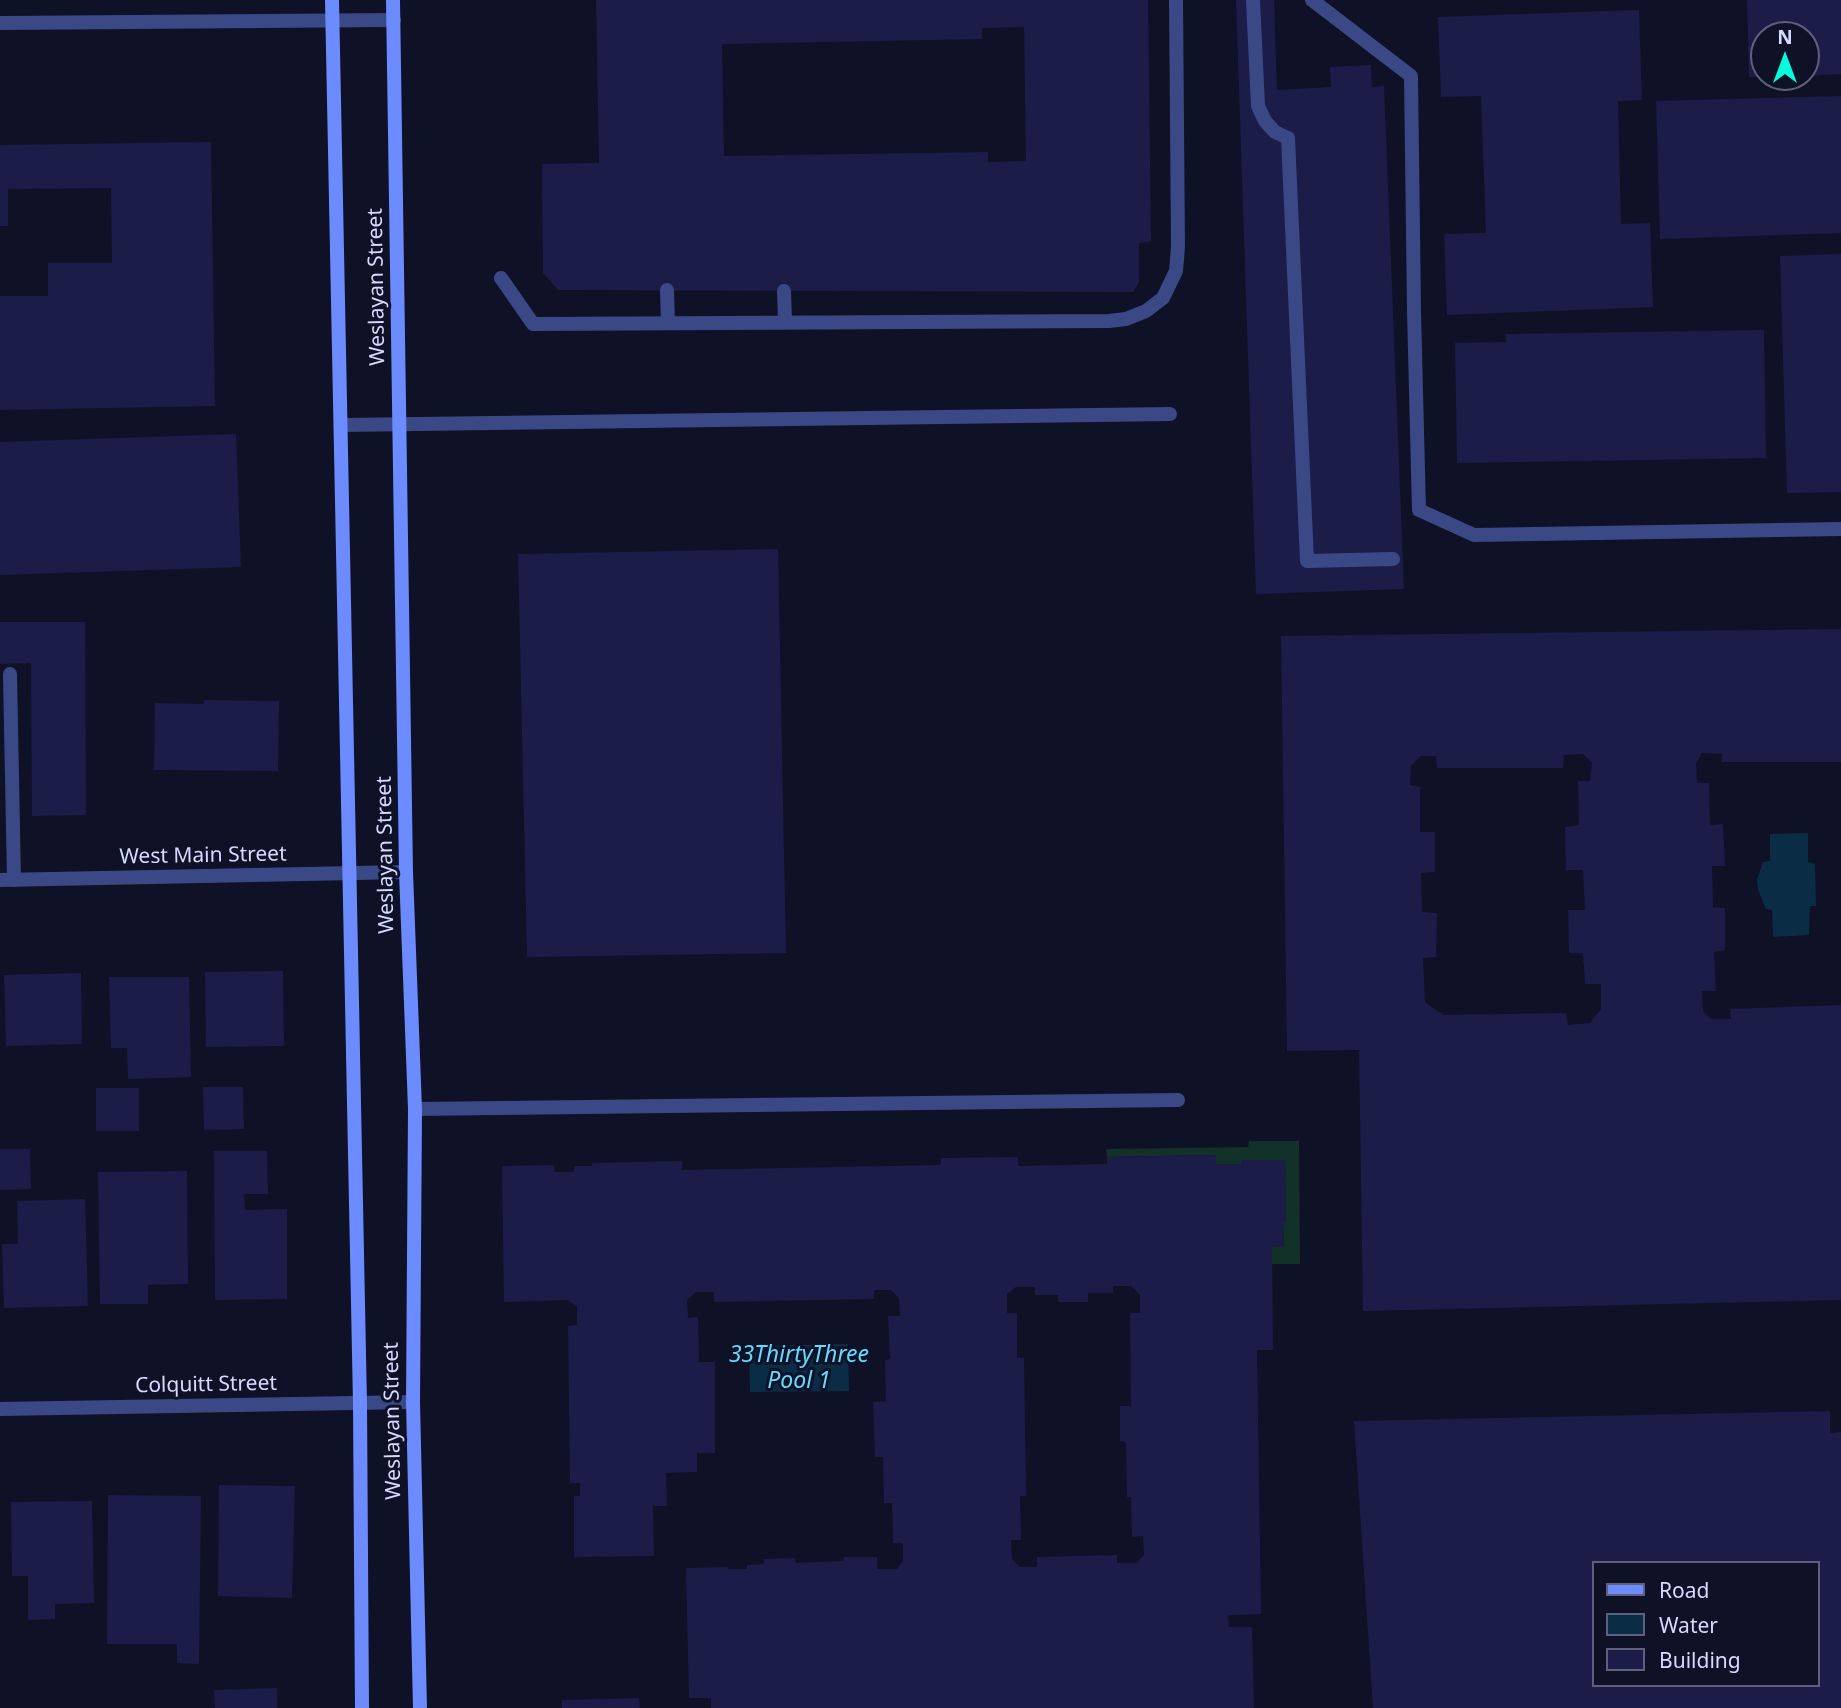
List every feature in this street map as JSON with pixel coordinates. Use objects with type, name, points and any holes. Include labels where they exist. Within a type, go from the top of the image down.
[{"type":"main road","name":"Weslayan Street","points":[[332,0],[360,1403],[362,1708]]},
{"type":"main road","name":"Weslayan Street","points":[[393,0],[406,872],[415,1109],[413,1402],[419,1708]]},
{"type":"street","points":[[501,278],[533,324],[1109,321],[1146,311],[1163,298],[1176,271],[1176,0]]},
{"type":"street","points":[[1253,0],[1255,90],[1258,106],[1265,121],[1275,132],[1288,138],[1307,561],[1393,559]]},
{"type":"street","points":[[1312,0],[1411,76],[1419,510],[1474,536],[1841,529]]},
{"type":"street","points":[[0,23],[394,20]]},
{"type":"street","points":[[667,290],[667,323]]},
{"type":"street","points":[[784,291],[785,322]]},
{"type":"street","points":[[341,425],[1170,414]]},
{"type":"street","points":[[7,880],[10,674]]},
{"type":"street","name":"West Main Street","points":[[7,880],[406,872]]},
{"type":"street","points":[[415,1109],[1178,1100]]},
{"type":"street","name":"Colquitt Street","points":[[0,1409],[413,1402]]},
{"type":"green space","points":[[1249,1141],[1299,1141],[1300,1264],[1272,1264],[1272,1247],[1284,1246],[1285,1160],[1242,1160],[1241,1164],[1216,1164],[1216,1155],[1107,1157],[1106,1149],[1248,1147]]},
{"type":"water","points":[[1808,833],[1808,862],[1815,864],[1816,906],[1810,906],[1809,935],[1773,937],[1772,910],[1766,909],[1757,880],[1763,862],[1770,861],[1770,834]]},
{"type":"water","name":"33ThirtyThree Pool 1","points":[[848,1344],[849,1391],[750,1392],[749,1346]]},
{"type":"building","points":[[596,0],[1148,0],[1151,241],[1139,243],[1139,282],[1133,292],[558,290],[543,273],[542,164],[599,163]],"holes":[[[1024,27],[1026,161],[988,162],[988,152],[724,156],[722,44],[982,39],[982,28]]]},
{"type":"building","points":[[1236,0],[1274,0],[1277,90],[1331,87],[1330,67],[1371,65],[1372,87],[1384,86],[1404,589],[1256,594]]},
{"type":"building","points":[[1747,0],[1841,0],[1841,74],[1820,75],[1820,21],[1750,21],[1749,77]]},
{"type":"building","points":[[1639,10],[1642,100],[1618,101],[1621,224],[1650,223],[1653,307],[1447,315],[1444,234],[1486,233],[1481,96],[1441,97],[1438,17]]},
{"type":"building","points":[[1841,96],[1841,233],[1660,239],[1656,101]]},
{"type":"building","points":[[211,142],[215,406],[0,410],[0,296],[48,296],[48,263],[112,263],[111,188],[8,189],[8,226],[0,226],[0,145]]},
{"type":"building","points":[[1841,254],[1841,492],[1787,493],[1780,256]]},
{"type":"building","points":[[1764,330],[1766,458],[1457,463],[1455,343],[1506,342],[1506,334]]},
{"type":"building","points":[[236,434],[241,567],[0,575],[0,442]]},
{"type":"building","points":[[778,549],[786,953],[527,957],[518,554]]},
{"type":"building","points":[[0,622],[85,622],[86,815],[32,816],[31,663],[0,664]]},
{"type":"building","points":[[1841,629],[1841,762],[1722,762],[1722,754],[1702,753],[1696,764],[1697,783],[1709,783],[1710,825],[1723,824],[1725,866],[1712,866],[1713,907],[1725,908],[1725,950],[1714,952],[1716,991],[1702,991],[1703,1011],[1711,1019],[1731,1019],[1730,1009],[1841,1005],[1841,1300],[1363,1311],[1359,1050],[1287,1051],[1281,636]],"holes":[[[1583,754],[1592,763],[1590,781],[1578,781],[1579,825],[1565,827],[1566,870],[1583,870],[1585,910],[1568,910],[1569,953],[1583,953],[1585,984],[1601,984],[1601,1009],[1590,1023],[1568,1025],[1566,1013],[1443,1015],[1425,1002],[1423,958],[1436,957],[1437,913],[1422,912],[1421,873],[1435,872],[1435,832],[1420,832],[1420,787],[1410,785],[1411,766],[1421,756],[1436,756],[1437,768],[1563,768],[1564,755]]]},
{"type":"building","points":[[204,700],[279,701],[278,771],[154,770],[155,703],[204,704]]},
{"type":"building","points":[[283,971],[284,1046],[206,1047],[205,972]]},
{"type":"building","points":[[81,973],[82,1044],[6,1046],[4,975]]},
{"type":"building","points":[[109,977],[189,977],[191,1077],[128,1079],[127,1048],[111,1048]]},
{"type":"building","points":[[203,1087],[243,1087],[244,1129],[204,1130]]},
{"type":"building","points":[[96,1088],[139,1088],[139,1131],[96,1131]]},
{"type":"building","points":[[0,1149],[30,1149],[31,1189],[0,1190]]},
{"type":"building","points":[[214,1151],[267,1151],[268,1194],[244,1194],[245,1210],[287,1209],[287,1299],[215,1300]]},
{"type":"building","points":[[1216,1155],[1216,1164],[1241,1164],[1241,1160],[1285,1160],[1284,1247],[1272,1247],[1273,1350],[1257,1350],[1261,1614],[1228,1615],[1229,1627],[1252,1627],[1254,1708],[711,1708],[711,1698],[689,1698],[686,1568],[747,1569],[747,1565],[764,1564],[764,1559],[795,1558],[796,1563],[844,1561],[844,1557],[877,1557],[877,1569],[897,1569],[903,1561],[903,1543],[893,1543],[892,1503],[884,1503],[883,1457],[875,1457],[873,1402],[886,1401],[885,1360],[890,1359],[888,1316],[900,1316],[899,1298],[891,1290],[874,1290],[874,1299],[714,1302],[714,1292],[696,1292],[687,1300],[688,1318],[698,1317],[699,1362],[715,1362],[715,1453],[697,1453],[697,1472],[666,1473],[667,1506],[653,1506],[654,1556],[574,1557],[574,1496],[580,1496],[580,1483],[570,1483],[568,1326],[577,1325],[577,1306],[567,1300],[504,1302],[502,1166],[554,1165],[555,1172],[574,1172],[574,1166],[592,1166],[592,1163],[682,1161],[682,1170],[941,1165],[941,1158],[1018,1157],[1018,1166],[1107,1164],[1107,1157]],"holes":[[[1113,1286],[1131,1286],[1140,1295],[1140,1313],[1130,1313],[1131,1406],[1120,1406],[1120,1441],[1126,1442],[1127,1497],[1131,1497],[1132,1537],[1143,1536],[1144,1555],[1137,1563],[1117,1563],[1117,1555],[1037,1557],[1037,1567],[1020,1567],[1012,1559],[1011,1540],[1021,1540],[1020,1496],[1026,1496],[1024,1358],[1017,1358],[1017,1313],[1007,1313],[1007,1294],[1016,1287],[1035,1287],[1035,1295],[1058,1295],[1058,1302],[1088,1302],[1088,1293],[1113,1293]]]},
{"type":"building","points":[[187,1171],[188,1284],[148,1285],[148,1304],[100,1304],[98,1172]]},
{"type":"building","points":[[85,1199],[88,1306],[4,1308],[2,1244],[18,1244],[17,1201]]},
{"type":"building","points":[[1830,1411],[1830,1433],[1841,1432],[1841,1708],[1373,1708],[1354,1421]]},
{"type":"building","points":[[219,1485],[295,1486],[292,1598],[218,1596]]},
{"type":"building","points":[[108,1495],[201,1496],[199,1664],[177,1663],[177,1644],[107,1644]]},
{"type":"building","points":[[92,1501],[94,1603],[55,1604],[55,1619],[28,1620],[28,1576],[12,1576],[11,1502]]},
{"type":"building","points":[[277,1688],[277,1708],[215,1708],[214,1690]]},
{"type":"building","points":[[639,1698],[640,1708],[562,1708],[562,1700]]}]
